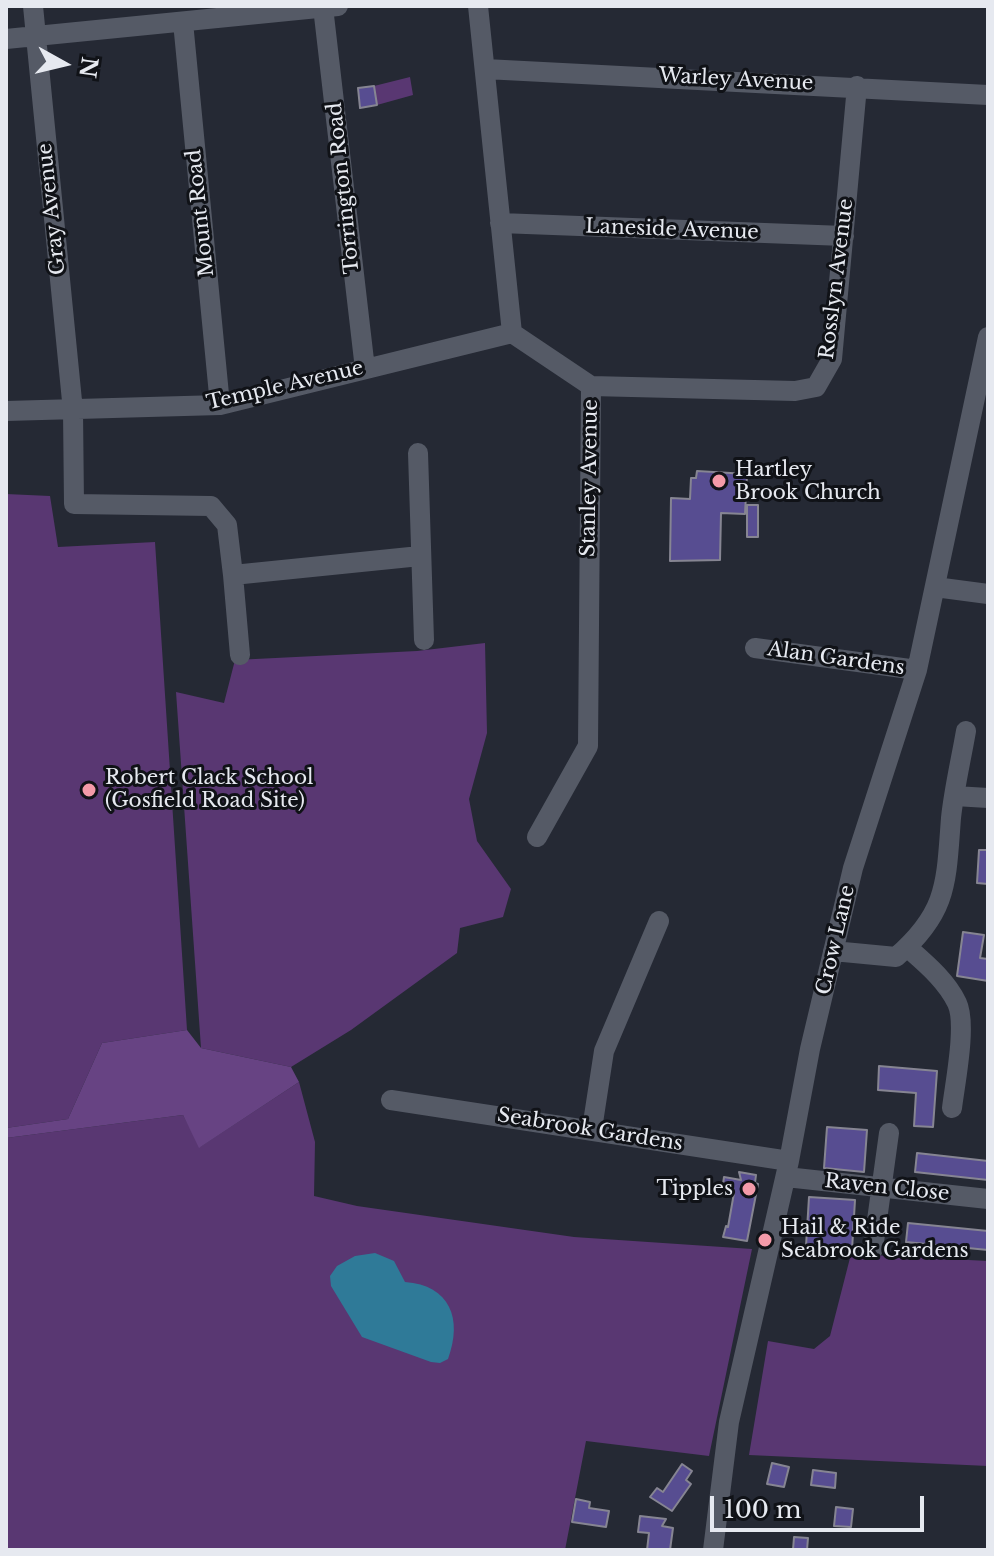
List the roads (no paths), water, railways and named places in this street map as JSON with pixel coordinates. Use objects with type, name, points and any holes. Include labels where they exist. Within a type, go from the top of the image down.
[{"type":"street","name":"Gray Avenue","points":[[33,6],[73,411],[74,504],[211,506],[227,525],[233,575]]},
{"type":"street","points":[[478,6],[512,333]]},
{"type":"street","points":[[6,39],[331,7]]},
{"type":"street","name":"Torrington Road","points":[[331,7],[365,369]]},
{"type":"street","name":"Mount Road","points":[[183,22],[220,405]]},
{"type":"street","name":"Warley Avenue","points":[[485,69],[988,95]]},
{"type":"street","name":"Rosslyn Avenue","points":[[591,386],[795,391],[816,387],[832,359],[857,86]]},
{"type":"street","name":"Laneside Avenue","points":[[500,223],[844,236]]},
{"type":"street","name":"Temple Avenue","points":[[6,411],[220,405],[512,333]]},
{"type":"street","name":"Stanley Avenue","points":[[512,333],[591,386],[588,746],[537,837]]},
{"type":"street","name":"Crow Lane","points":[[713,1550],[729,1422],[788,1169],[810,1049],[853,868],[917,670],[988,337]]},
{"type":"street","points":[[418,453],[424,640]]},
{"type":"street","points":[[240,655],[233,575],[420,556]]},
{"type":"street","points":[[935,587],[988,594]]},
{"type":"street","name":"Alan Gardens","points":[[755,648],[917,670]]},
{"type":"street","points":[[833,951],[896,957],[921,935],[943,897],[966,731]]},
{"type":"street","points":[[955,796],[988,798]]},
{"type":"street","points":[[592,1129],[604,1051],[659,921]]},
{"type":"street","points":[[907,947],[939,976],[959,1005],[961,1035],[952,1108]]},
{"type":"street","name":"Seabrook Gardens","points":[[391,1100],[592,1129],[788,1169]]},
{"type":"street","points":[[873,1249],[889,1133]]},
{"type":"street","name":"Raven Close","points":[[788,1169],[883,1187],[988,1199]]},
{"type":"water","points":[[375,1253],[394,1261],[405,1282],[433,1290],[449,1307],[454,1331],[448,1359],[440,1363],[431,1362],[362,1337],[331,1286],[330,1276],[337,1266],[355,1256]]},
{"type":"place","name":"Hartley Brook Church","points":[[719,481]]},
{"type":"place","name":"Robert Clack School (Gosfield Road Site)","points":[[89,790]]},
{"type":"place","name":"Tipples","points":[[749,1189]]},
{"type":"place","name":"Hail & Ride Seabrook Gardens","points":[[765,1240]]}]
